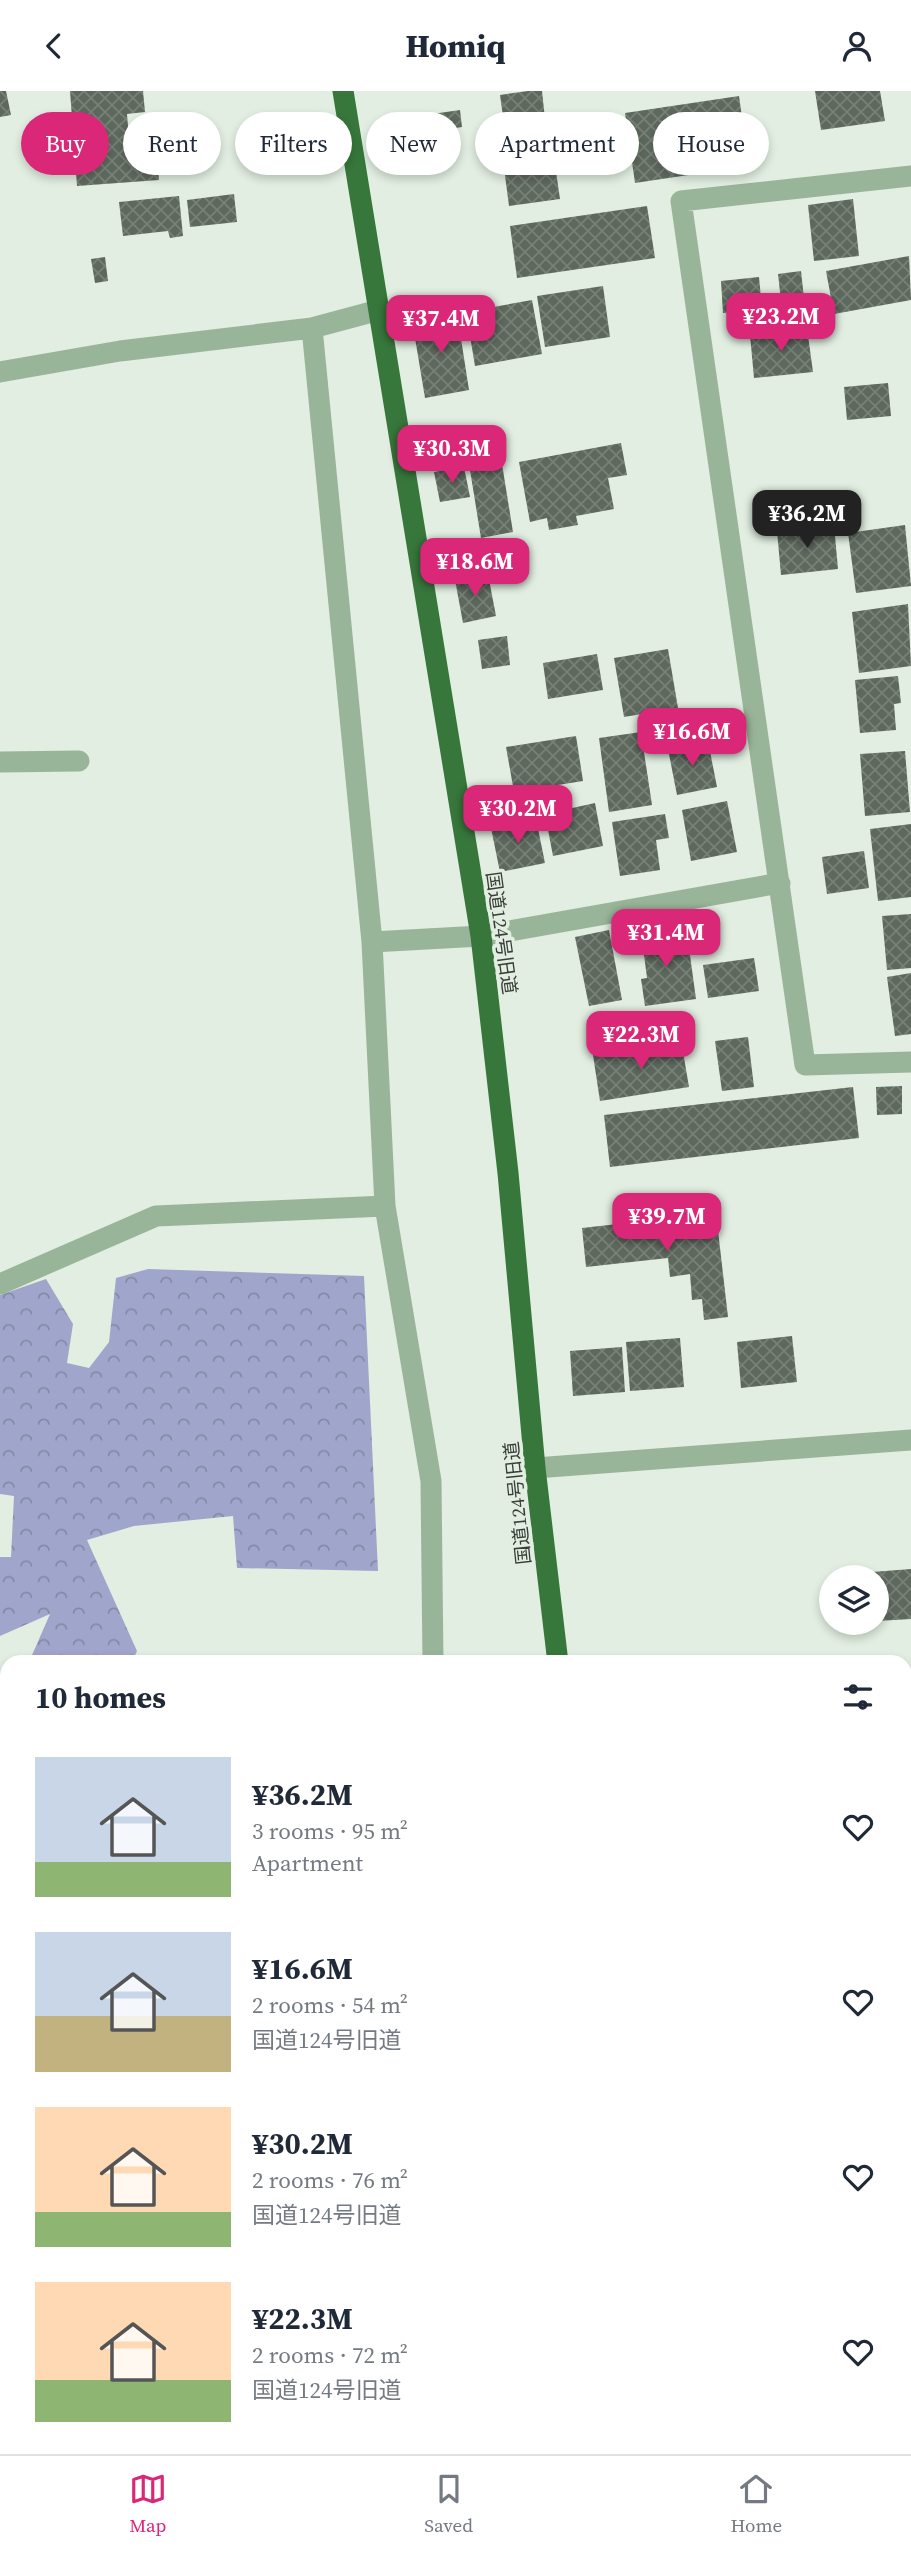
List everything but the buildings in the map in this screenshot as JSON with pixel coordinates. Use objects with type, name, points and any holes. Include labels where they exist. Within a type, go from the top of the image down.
[{"type":"highway","name":"国道124号旧道","points":[[343,91],[481,936],[508,1173],[535,1468],[557,1655]]},
{"type":"street","points":[[911,176],[681,201],[805,1065],[911,1062]]},
{"type":"street","points":[[0,372],[120,351],[312,328],[379,310]]},
{"type":"street","points":[[312,328],[372,942],[385,1206],[431,1481],[433,1655]]},
{"type":"street","points":[[0,762],[79,761]]},
{"type":"street","points":[[372,942],[481,936],[780,883]]},
{"type":"street","points":[[0,1284],[4,1285],[156,1216],[385,1206]]},
{"type":"street","points":[[535,1468],[911,1440]]},
{"type":"green space","points":[[148,1269],[364,1276],[378,1571],[237,1568],[233,1516],[134,1526],[87,1540],[137,1651],[135,1655],[32,1655],[50,1614],[0,1636],[0,1557],[11,1557],[14,1496],[0,1494],[0,1295],[46,1279],[73,1324],[67,1363],[89,1368],[109,1342],[116,1278]]}]
